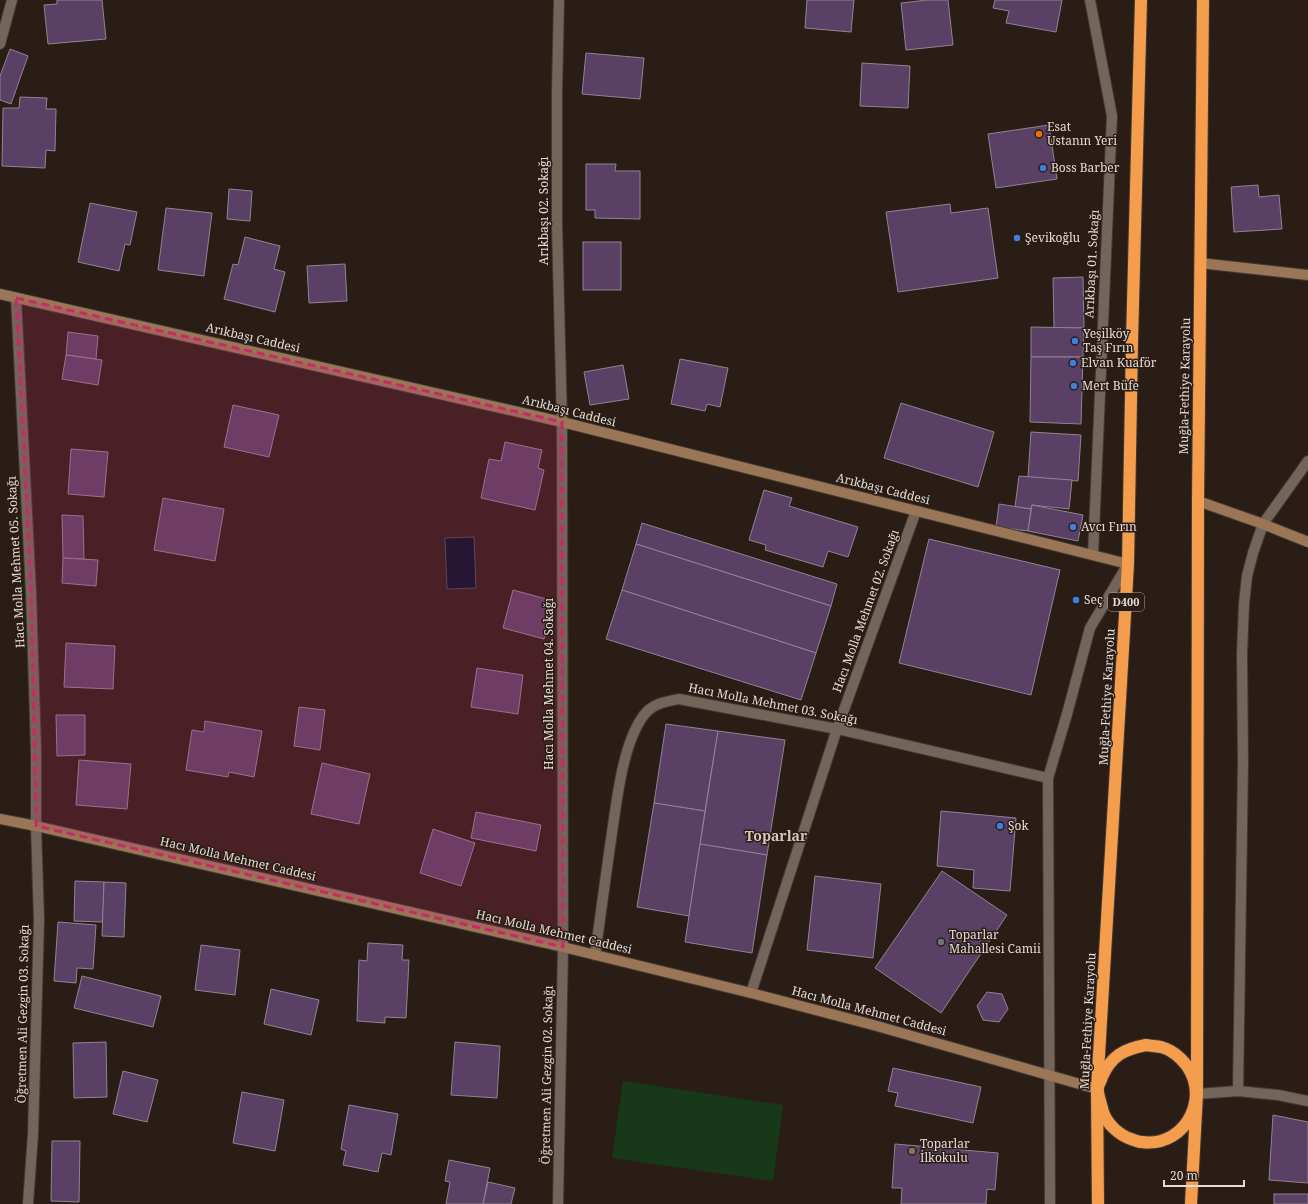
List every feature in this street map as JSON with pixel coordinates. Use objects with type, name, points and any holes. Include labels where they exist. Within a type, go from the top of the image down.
[{"type":"highway","name":"Muğla-Fethiye Karayolu","points":[[1098,1204],[1097,1089],[1128,564],[1141,0]]},
{"type":"highway","name":"Muğla-Fethiye Karayolu","points":[[1191,1204],[1197,1094],[1198,501],[1203,0]]},
{"type":"highway","points":[[1146,1045],[1162,1047],[1176,1054],[1187,1065],[1194,1079],[1197,1094],[1194,1110],[1186,1125],[1173,1136],[1158,1142],[1142,1142],[1126,1137],[1113,1128],[1104,1114],[1097,1089],[1106,1068],[1117,1056],[1131,1048],[1146,1045]]},
{"type":"street","points":[[0,44],[12,0]]},
{"type":"street","name":"Arıkbaşı 02. Sokağı","points":[[559,0],[557,224],[562,422]]},
{"type":"street","name":"Arıkbaşı 01. Sokağı","points":[[1090,0],[1112,116],[1093,555]]},
{"type":"street","points":[[1200,263],[1308,275]]},
{"type":"street","name":"Arıkbaşı Caddesi","points":[[0,294],[562,422],[1128,564]]},
{"type":"street","name":"Hacı Molla Mehmet 05. Sokağı","points":[[16,298],[31,592],[36,750],[36,826]]},
{"type":"street","name":"Hacı Molla Mehmet 04. Sokağı","points":[[562,422],[563,947]]},
{"type":"street","points":[[1238,1091],[1243,763],[1242,654],[1244,604],[1247,576],[1263,524],[1308,461]]},
{"type":"street","points":[[1198,501],[1308,542]]},
{"type":"street","name":"Hacı Molla Mehmet 02. Sokağı","points":[[751,993],[837,728],[916,511]]},
{"type":"street","points":[[1050,1204],[1048,778],[1090,628],[1128,564]]},
{"type":"street","name":"Hacı Molla Mehmet 03. Sokağı","points":[[596,955],[618,792],[628,750],[635,730],[645,714],[659,703],[679,699],[837,728],[1048,778]]},
{"type":"street","name":"Hacı Molla Mehmet Caddesi","points":[[0,819],[563,947],[751,993],[885,1028],[1097,1089]]},
{"type":"street","name":"Öğretmen Ali Gezgin 03. Sokağı","points":[[28,1204],[33,1134],[39,920],[36,826]]},
{"type":"street","name":"Öğretmen Ali Gezgin 02. Sokağı","points":[[558,1204],[563,947]]},
{"type":"street","points":[[1197,1094],[1238,1091],[1308,1101]]},
{"type":"highlighted area","points":[[16,298],[562,422],[563,947],[36,826],[31,592]]},
{"type":"green space","points":[[623,1081],[783,1105],[773,1181],[612,1158]]},
{"type":"water","points":[[474,537],[476,588],[447,589],[445,538]]},
{"type":"building","points":[[57,0],[102,0],[106,39],[48,44],[44,5],[57,4]]},
{"type":"building","points":[[807,0],[854,0],[851,32],[805,28]]},
{"type":"building","points":[[927,0],[948,0],[953,45],[906,50],[901,3]]},
{"type":"building","points":[[995,0],[1062,0],[1056,32],[1006,23],[1009,11],[993,8]]},
{"type":"building","points":[[10,49],[28,56],[11,104],[0,100],[0,76]]},
{"type":"building","points":[[586,53],[644,58],[640,99],[582,94]]},
{"type":"building","points":[[862,63],[910,66],[908,108],[860,106]]},
{"type":"building","points":[[20,97],[47,98],[46,109],[56,109],[55,151],[46,150],[45,168],[2,166],[3,108],[19,108]]},
{"type":"building","points":[[1049,125],[1057,179],[996,188],[988,134]]},
{"type":"building","points":[[586,164],[616,164],[615,171],[640,171],[640,219],[595,218],[595,210],[586,210]]},
{"type":"building","points":[[1258,185],[1259,197],[1279,195],[1282,229],[1234,232],[1231,187]]},
{"type":"building","points":[[229,189],[252,191],[250,221],[227,219]]},
{"type":"building","points":[[90,203],[137,212],[130,245],[125,244],[119,271],[78,262]]},
{"type":"building","points":[[950,204],[951,213],[988,208],[998,278],[898,292],[886,212]]},
{"type":"building","points":[[166,208],[212,213],[204,276],[158,270]]},
{"type":"building","points":[[245,237],[280,246],[274,269],[285,272],[275,312],[224,299],[233,264],[238,265]]},
{"type":"building","points":[[583,242],[621,242],[621,290],[583,290]]},
{"type":"building","points":[[345,264],[347,301],[309,303],[307,266]]},
{"type":"building","points":[[1083,277],[1084,328],[1054,328],[1053,278]]},
{"type":"building","points":[[1031,327],[1084,328],[1083,357],[1031,357]]},
{"type":"building","points":[[68,332],[98,336],[96,359],[66,355]]},
{"type":"building","points":[[66,355],[102,360],[98,385],[62,379]]},
{"type":"building","points":[[1031,357],[1083,357],[1081,424],[1030,422]]},
{"type":"building","points":[[680,359],[728,368],[720,407],[707,404],[705,411],[671,404]]},
{"type":"building","points":[[623,365],[629,399],[590,405],[584,372]]},
{"type":"building","points":[[901,403],[994,432],[978,487],[884,458]]},
{"type":"building","points":[[233,405],[279,415],[269,457],[224,447]]},
{"type":"building","points":[[1031,432],[1081,435],[1078,481],[1028,477]]},
{"type":"building","points":[[505,442],[542,450],[538,468],[544,470],[535,510],[481,498],[489,459],[501,461]]},
{"type":"building","points":[[71,449],[108,452],[104,497],[68,494]]},
{"type":"building","points":[[1019,476],[1072,480],[1069,509],[1032,505],[1031,509],[1015,507]]},
{"type":"building","points":[[764,490],[792,498],[789,506],[858,527],[848,557],[828,551],[823,567],[765,550],[766,545],[749,540]]},
{"type":"building","points":[[163,498],[224,509],[215,561],[154,550]]},
{"type":"building","points":[[999,504],[1031,509],[1028,531],[996,527]]},
{"type":"building","points":[[1032,505],[1083,515],[1078,541],[1028,531]]},
{"type":"building","points":[[62,515],[83,516],[84,559],[63,558]]},
{"type":"building","points":[[642,523],[837,584],[831,606],[636,544]]},
{"type":"building","points":[[929,539],[1060,570],[1031,695],[899,663]]},
{"type":"building","points":[[636,544],[831,606],[816,653],[622,590]]},
{"type":"building","points":[[63,558],[98,560],[96,586],[62,583]]},
{"type":"building","points":[[513,590],[554,601],[544,639],[503,628]]},
{"type":"building","points":[[622,590],[816,653],[801,700],[606,639]]},
{"type":"building","points":[[66,643],[115,646],[113,689],[64,687]]},
{"type":"building","points":[[477,668],[523,675],[518,714],[471,707]]},
{"type":"building","points":[[299,707],[325,710],[320,750],[294,746]]},
{"type":"building","points":[[56,715],[85,715],[85,755],[57,756]]},
{"type":"building","points":[[205,721],[262,731],[254,777],[229,772],[228,777],[186,770],[192,730],[204,732]]},
{"type":"building","points":[[666,724],[718,731],[705,811],[654,803]]},
{"type":"building","points":[[718,731],[785,740],[767,855],[700,844]]},
{"type":"building","points":[[79,760],[131,764],[127,809],[76,805]]},
{"type":"building","points":[[322,763],[370,774],[359,824],[311,814]]},
{"type":"building","points":[[654,803],[705,811],[689,916],[637,907]]},
{"type":"building","points":[[941,811],[1016,818],[1010,891],[973,888],[974,870],[937,866]]},
{"type":"building","points":[[476,812],[541,825],[536,851],[471,838]]},
{"type":"building","points":[[433,829],[475,843],[461,886],[420,873]]},
{"type":"building","points":[[700,844],[767,855],[752,953],[685,942]]},
{"type":"building","name":"Toparlar Mahallesi Camii","points":[[942,871],[1007,915],[941,1013],[875,968]]},
{"type":"building","points":[[815,876],[881,884],[873,958],[807,950]]},
{"type":"building","points":[[75,881],[104,882],[103,922],[74,921]]},
{"type":"building","points":[[104,882],[126,883],[124,937],[102,936]]},
{"type":"building","points":[[58,922],[96,925],[93,969],[77,968],[76,983],[54,981]]},
{"type":"building","points":[[368,943],[403,945],[402,960],[409,960],[406,1018],[385,1017],[385,1023],[357,1021],[359,960],[367,961]]},
{"type":"building","points":[[201,945],[240,950],[235,995],[195,990]]},
{"type":"building","points":[[82,976],[161,996],[153,1027],[74,1008]]},
{"type":"building","points":[[271,989],[319,1000],[311,1035],[264,1024]]},
{"type":"building","points":[[987,992],[1002,994],[1008,1009],[999,1022],[983,1020],[977,1006]]},
{"type":"building","points":[[106,1042],[107,1097],[74,1098],[73,1043]]},
{"type":"building","points":[[455,1042],[500,1046],[497,1098],[451,1095]]},
{"type":"building","points":[[893,1068],[981,1087],[973,1123],[895,1106],[898,1093],[888,1091]]},
{"type":"building","points":[[123,1071],[158,1080],[147,1122],[113,1114]]},
{"type":"building","points":[[242,1092],[284,1100],[275,1151],[233,1143]]},
{"type":"building","points":[[349,1105],[398,1114],[391,1155],[382,1153],[378,1172],[343,1165],[346,1151],[341,1149]]},
{"type":"building","points":[[1273,1115],[1308,1122],[1308,1183],[1269,1180]]},
{"type":"building","points":[[52,1141],[80,1141],[79,1202],[51,1201]]},
{"type":"building","points":[[895,1144],[998,1153],[995,1190],[987,1189],[986,1204],[901,1204],[902,1188],[892,1188]]},
{"type":"building","points":[[449,1160],[490,1168],[483,1204],[446,1204],[450,1182],[445,1181]]},
{"type":"building","points":[[488,1182],[515,1188],[511,1204],[483,1204]]},
{"type":"building","points":[[1274,1194],[1308,1194],[1308,1204],[1274,1204]]},
{"type":"place","name":"Esat Ustanın Yeri","points":[[1039,134]]},
{"type":"place","name":"Boss Barber","points":[[1043,168]]},
{"type":"place","name":"Şevikoğlu","points":[[1017,238]]},
{"type":"place","name":"Yeşilköy Taş Fırın","points":[[1075,341]]},
{"type":"place","name":"Elvan Kuaför","points":[[1073,363]]},
{"type":"place","name":"Mert Büfe","points":[[1074,386]]},
{"type":"place","name":"Avcı Fırın","points":[[1073,527]]},
{"type":"place","name":"Seç","points":[[1076,600]]},
{"type":"place","name":"Şok","points":[[1000,826]]},
{"type":"place","name":"Toparlar Mahallesi Camii","points":[[941,942]]},
{"type":"place","name":"Toparlar İlkokulu","points":[[912,1151]]},
{"type":"district","name":"Toparlar","points":[[776,836]]}]
